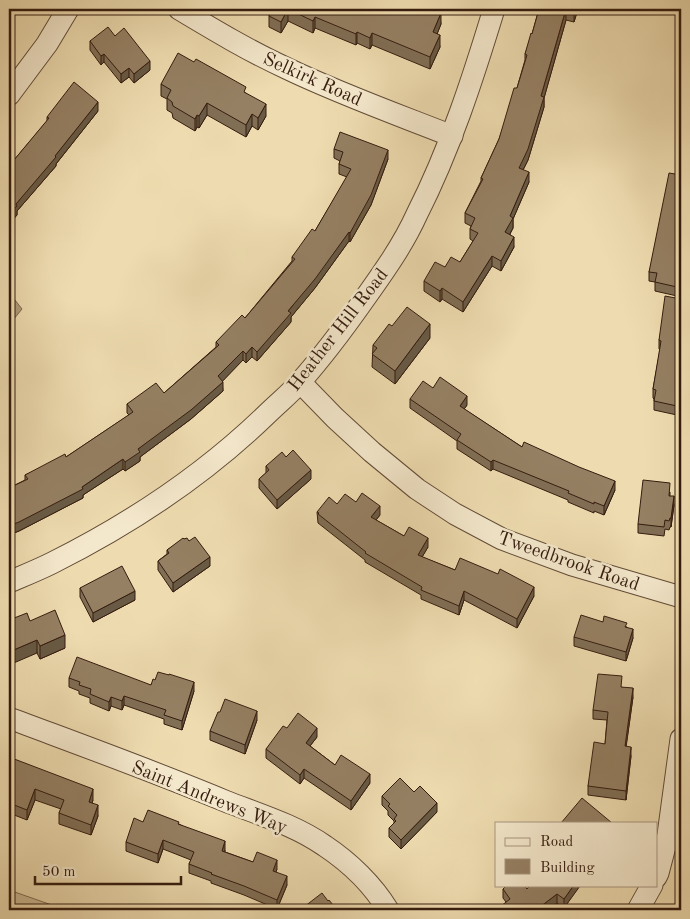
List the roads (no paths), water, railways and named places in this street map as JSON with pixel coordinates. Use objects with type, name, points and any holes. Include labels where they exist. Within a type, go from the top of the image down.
[{"type":"street","points":[[9,95],[47,44],[68,9]]},
{"type":"street","name":"Selkirk Road","points":[[179,9],[220,34],[285,68],[452,136]]},
{"type":"street","name":"Heather Hill Road","points":[[9,582],[85,546],[128,522],[150,507],[210,464],[253,428],[300,382],[384,271],[417,216],[452,136],[494,9]]},
{"type":"street","name":"Tweedbrook Road","points":[[300,382],[372,452],[417,489],[455,514],[502,540],[572,565],[681,597]]},
{"type":"street","name":"Saint Andrews Way","points":[[9,718],[186,785],[295,829],[325,846],[355,870],[382,899],[388,910]]},
{"type":"street","points":[[658,873],[668,835],[681,739]]},
{"type":"street","points":[[638,910],[651,886]]}]
